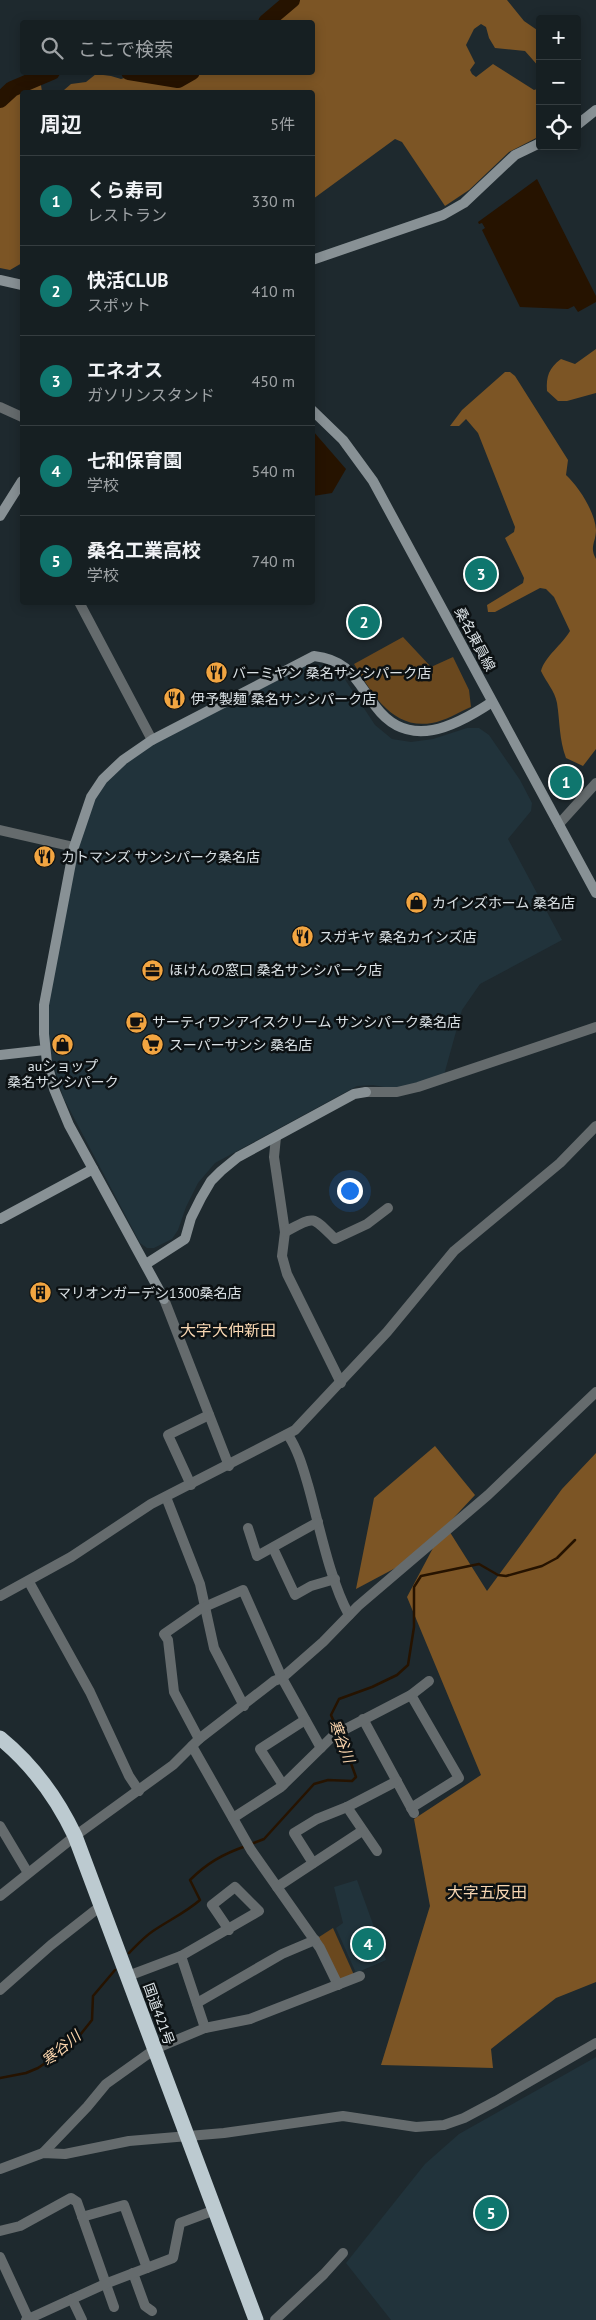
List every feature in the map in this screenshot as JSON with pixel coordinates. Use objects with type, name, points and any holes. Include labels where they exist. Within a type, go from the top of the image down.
[{"type":"highway","name":"国道421号","points":[[1,1741],[42,1780],[57,1802],[75,1836],[256,2320]]},
{"type":"street","points":[[581,122],[596,110]]},
{"type":"street","points":[[315,259],[442,215],[464,203],[515,155],[536,145]]},
{"type":"street","points":[[0,280],[20,285]]},
{"type":"street","points":[[0,407],[20,416]]},
{"type":"street","name":"桑名東員線","points":[[315,413],[343,440],[373,481],[596,893]]},
{"type":"street","points":[[0,516],[20,484]]},
{"type":"street","points":[[81,605],[152,740]]},
{"type":"street","points":[[229,1466],[164,1299],[60,1106],[45,1050],[44,1005],[47,986],[74,847],[91,797],[103,779],[123,760],[152,740],[314,656],[328,658],[349,670],[391,724],[403,730],[424,731],[454,724],[492,702]]},
{"type":"street","points":[[559,824],[596,783]]},
{"type":"street","points":[[0,830],[74,847]]},
{"type":"street","points":[[146,1264],[184,1239],[191,1218],[211,1181],[238,1157],[354,1094],[397,1092],[418,1087],[596,1027]]},
{"type":"street","points":[[0,1055],[45,1050]]},
{"type":"street","points":[[0,1596],[29,1582],[166,1497],[288,1435],[303,1424],[387,1332],[454,1251],[560,1162],[596,1126]]},
{"type":"street","points":[[276,1137],[274,1157],[285,1232],[282,1256],[287,1274],[341,1383]]},
{"type":"street","points":[[0,1219],[93,1169]]},
{"type":"street","points":[[285,1232],[310,1219],[316,1220],[335,1239],[367,1224],[388,1208]]},
{"type":"street","points":[[1,1894],[75,1836],[173,1765],[195,1743],[274,1681],[282,1678],[323,1642],[349,1615],[488,1495],[596,1392]]},
{"type":"street","points":[[191,1485],[168,1435],[209,1415]]},
{"type":"street","points":[[288,1435],[294,1444],[335,1579],[349,1615]]},
{"type":"street","points":[[166,1497],[200,1584],[214,1648],[244,1706]]},
{"type":"street","points":[[248,1528],[257,1556],[318,1522]]},
{"type":"street","points":[[273,1548],[295,1595],[311,1586],[335,1579]]},
{"type":"street","points":[[29,1582],[66,1646],[129,1776],[139,1791]]},
{"type":"street","points":[[321,1748],[282,1678],[243,1590],[205,1607],[164,1634],[168,1640],[174,1692],[195,1743],[248,1846],[315,1940],[338,1985]]},
{"type":"street","points":[[233,1818],[283,1785],[338,1732],[411,1695],[429,1681]]},
{"type":"street","points":[[363,1719],[413,1811],[459,1778],[411,1695]]},
{"type":"street","points":[[283,1785],[260,1749],[305,1720]]},
{"type":"street","points":[[313,1863],[294,1833],[317,1819],[348,1807],[397,1781]]},
{"type":"street","points":[[348,1807],[362,1831],[377,1851]]},
{"type":"street","points":[[0,1826],[28,1874]]},
{"type":"street","points":[[277,1887],[362,1831]]},
{"type":"street","points":[[128,1976],[181,1956],[228,1930],[259,1911],[235,1887],[212,1905],[228,1930]]},
{"type":"street","points":[[0,1990],[51,1944],[102,1905]]},
{"type":"street","points":[[197,2003],[282,1954],[315,1940]]},
{"type":"street","points":[[181,1956],[205,2028]]},
{"type":"street","points":[[43,2153],[106,2084],[155,2050],[205,2028],[250,2018],[360,1976]]},
{"type":"street","points":[[0,2169],[43,2153],[65,2154],[129,2141],[188,2136],[343,2116],[416,2127],[444,2125],[464,2118],[596,2043]]},
{"type":"street","points":[[0,2231],[20,2226],[72,2198],[77,2202],[114,2307]]},
{"type":"street","points":[[82,2218],[124,2205],[147,2268]]},
{"type":"street","points":[[0,2257],[27,2320],[105,2284],[173,2258],[180,2223],[215,2210]]},
{"type":"street","points":[[275,2320],[344,2253]]},
{"type":"street","points":[[133,2273],[145,2306],[152,2311]]},
{"type":"street","points":[[72,2299],[82,2320]]},
{"type":"shaded area","points":[[297,0],[507,0],[524,21],[536,29],[536,63],[525,51],[495,48],[489,38],[486,27],[481,24],[474,29],[466,45],[475,63],[470,70],[476,77],[493,64],[534,90],[536,89],[536,138],[509,152],[469,190],[445,206],[402,142],[395,139],[315,198],[315,90],[64,90],[71,84],[86,82],[95,75],[121,79],[131,76],[173,85],[189,80],[197,75],[315,75],[315,20],[276,20],[287,12]]},
{"type":"shaded area","points":[[40,78],[42,90],[20,90],[20,264],[10,270],[0,268],[0,105],[9,94]]},
{"type":"shaded area","points":[[537,179],[596,296],[596,302],[578,312],[574,306],[568,309],[520,307],[482,230],[485,228],[482,223],[479,224],[478,222]]},
{"type":"shaded area","points":[[596,349],[596,393],[567,401],[558,401],[547,391],[549,373],[557,362],[561,359],[575,364]]},
{"type":"shaded area","points":[[505,372],[510,372],[515,376],[568,460],[566,475],[586,500],[595,523],[596,534],[593,551],[596,559],[596,749],[583,766],[566,758],[556,699],[541,671],[546,660],[570,631],[554,597],[546,589],[540,588],[495,612],[488,612],[487,605],[523,583],[524,578],[505,538],[514,532],[515,527],[478,433],[466,419],[459,426],[450,426],[462,410]]},
{"type":"shaded area","points":[[315,433],[346,469],[332,493],[315,496]]},
{"type":"shaded area","points":[[403,637],[431,667],[453,657],[469,690],[471,707],[437,722],[418,724],[405,721],[385,707],[368,686],[354,664]]},
{"type":"shaded area","points":[[319,665],[333,669],[344,678],[375,725],[392,739],[411,742],[433,739],[467,728],[479,728],[489,735],[520,780],[532,803],[531,811],[508,839],[562,940],[480,984],[462,1010],[444,1075],[396,1089],[373,1085],[357,1086],[215,1163],[198,1183],[186,1207],[178,1230],[172,1239],[154,1248],[147,1248],[140,1243],[63,1097],[49,1048],[48,1008],[74,861],[91,800],[113,773],[146,748],[304,666]]},
{"type":"shaded area","points":[[435,1446],[475,1495],[446,1526],[487,1591],[562,1489],[596,1453],[596,1982],[556,1998],[491,2049],[493,2068],[381,2065],[430,1906],[414,1819],[481,1775],[407,1597],[433,1548],[356,1589],[374,1498]]},
{"type":"shaded area","points":[[357,1880],[386,1960],[356,1973],[336,1928],[343,1923],[334,1887]]},
{"type":"shaded area","points":[[333,1928],[354,1975],[339,1983],[316,1939]]},
{"type":"shaded area","points":[[596,2057],[596,2320],[391,2320],[346,2263],[425,2164],[459,2134]]},
{"type":"waterway","points":[[268,20],[292,0]]},
{"type":"waterway","points":[[0,100],[12,89],[45,75]]},
{"type":"waterway","points":[[147,75],[178,80],[187,75]]},
{"type":"waterway","name":"寒谷川","points":[[338,1731],[331,1715],[339,1699],[372,1687],[397,1675],[408,1665],[414,1627],[414,1587],[421,1576],[479,1564],[498,1575],[506,1576],[542,1566],[557,1558],[575,1540]]},
{"type":"waterway","name":"寒谷川","points":[[251,1844],[264,1839],[314,1784],[328,1780],[352,1781],[356,1777],[341,1736]]},
{"type":"waterway","name":"寒谷川","points":[[129,1953],[150,1933],[200,1900],[190,1880],[196,1874],[230,1852],[246,1846]]},
{"type":"waterway","name":"寒谷川","points":[[0,2078],[26,2073],[38,2068],[63,2051],[92,2020],[93,1996],[115,1970]]},
{"type":"place","name":"エネオス","points":[[481,574]]},
{"type":"place","name":"快活CLUB","points":[[364,622]]},
{"type":"place","name":"バーミヤン 桑名サンシパーク店","points":[[216,673]]},
{"type":"place","name":"伊予製麺 桑名サンシパーク店","points":[[175,699]]},
{"type":"place","name":"くら寿司","points":[[566,782]]},
{"type":"place","name":"カトマンズ サンシパーク桑名店","points":[[45,857]]},
{"type":"place","name":"カインズホーム 桑名店","points":[[416,903]]},
{"type":"place","name":"スガキヤ 桑名カインズ店","points":[[303,937]]},
{"type":"place","name":"ほけんの窓口 桑名サンシパーク店","points":[[153,970]]},
{"type":"place","name":"サーティワンアイスクリーム サンシパーク桑名店","points":[[136,1022]]},
{"type":"place","name":"auショップ 桑名サンシパーク","points":[[63,1044]]},
{"type":"place","name":"スーパーサンシ 桑名店","points":[[153,1045]]},
{"type":"place","name":"マリオンガーデン1300桑名店","points":[[41,1293]]},
{"type":"place","name":"七和保育園","points":[[368,1944]]},
{"type":"place","name":"桑名工業高校","points":[[491,2213]]},
{"type":"district","name":"大字大仲新田","points":[[228,1330]]},
{"type":"district","name":"大字五反田","points":[[487,1892]]}]
